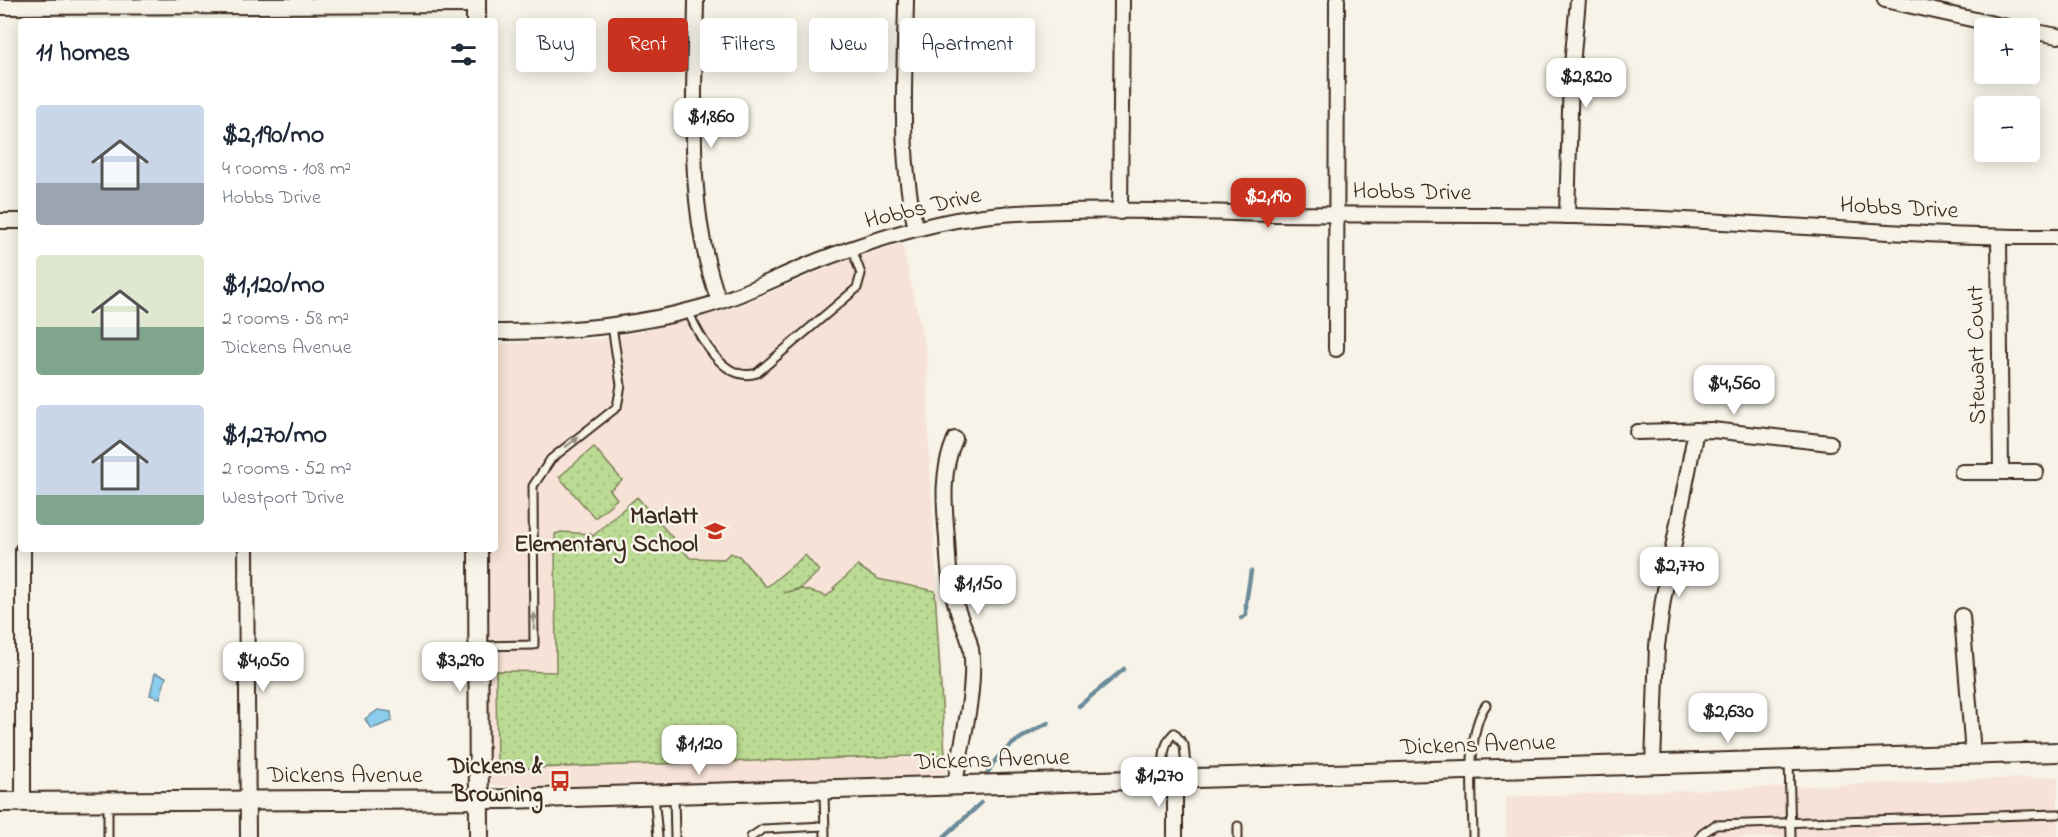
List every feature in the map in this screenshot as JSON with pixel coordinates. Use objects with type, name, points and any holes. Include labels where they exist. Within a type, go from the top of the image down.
[{"type":"street","points":[[696,0],[695,144],[698,202],[703,246],[719,302]]},
{"type":"street","points":[[906,0],[906,166],[908,195],[916,228]]},
{"type":"street","points":[[1120,212],[1122,0]]},
{"type":"street","points":[[1336,349],[1337,0]]},
{"type":"street","points":[[1567,216],[1571,69],[1578,0]]},
{"type":"street","points":[[1885,0],[1974,20]]},
{"type":"street","points":[[0,7],[67,4],[279,3],[476,9]]},
{"type":"street","points":[[2040,33],[2058,36]]},
{"type":"street","name":"Hobbs Drive","points":[[498,332],[554,332],[612,326],[688,311],[719,302],[822,259],[916,228],[999,214],[1120,212],[1567,216],[1999,237],[2058,237]]},
{"type":"street","points":[[0,221],[18,221]]},
{"type":"street","name":"Stewart Court","points":[[1999,237],[2001,472]]},
{"type":"street","points":[[1653,765],[1657,646],[1663,600],[1696,430]]},
{"type":"street","points":[[1637,432],[1725,431],[1830,443]]},
{"type":"street","points":[[955,439],[949,454],[944,487],[949,571],[957,609],[970,639],[973,680],[955,785]]},
{"type":"street","points":[[1962,472],[2036,472]]},
{"type":"street","points":[[23,552],[23,802]]},
{"type":"street","points":[[246,552],[248,837]]},
{"type":"street","points":[[478,552],[479,837]]},
{"type":"street","points":[[1962,616],[1973,754]]},
{"type":"street","name":"Dickens Avenue","points":[[0,802],[479,800],[2058,752]]},
{"type":"street","points":[[1175,779],[1175,837]]},
{"type":"lane","points":[[688,311],[700,336],[729,369],[739,375],[757,373],[857,288],[861,274],[852,249]]},
{"type":"lane","points":[[478,646],[534,645],[533,486],[551,459],[617,407],[621,385],[612,326]]},
{"type":"lane","points":[[1473,837],[1475,730],[1478,717],[1486,705]]},
{"type":"lane","points":[[1174,733],[1184,745],[1175,779],[1164,749],[1174,733]]},
{"type":"lane","points":[[1789,760],[1791,837]]},
{"type":"lane","points":[[824,790],[825,837]]},
{"type":"lane","points":[[674,794],[675,837]]},
{"type":"lane","points":[[654,795],[658,837]]},
{"type":"lane","points":[[108,801],[108,837]]},
{"type":"lane","points":[[1700,837],[1715,825],[2058,814]]},
{"type":"lane","points":[[752,837],[763,829],[825,826]]},
{"type":"lane","points":[[1238,826],[1238,837]]},
{"type":"shaded area","name":"Marlatt Elementary School","points":[[902,243],[927,356],[929,449],[947,770],[933,775],[540,787],[492,784],[487,776],[487,552],[498,552],[498,344],[598,339],[649,330],[744,304],[839,263]]},
{"type":"shaded area","points":[[2058,777],[2058,837],[1506,837],[1506,797]]},
{"type":"green space","points":[[594,447],[622,480],[610,490],[617,499],[595,518],[559,477]]},
{"type":"green space","points":[[637,497],[690,558],[724,559],[730,553],[739,556],[765,586],[768,586],[805,555],[819,571],[801,588],[783,593],[802,589],[827,596],[858,566],[878,579],[935,591],[945,755],[497,769],[496,671],[556,672],[555,534],[561,532],[593,536]]},
{"type":"water","points":[[155,673],[166,677],[160,698],[150,695]]},
{"type":"water","points":[[378,710],[391,712],[392,721],[371,729],[365,719]]},
{"type":"waterway","points":[[1241,618],[1246,615],[1251,571]]},
{"type":"waterway","points":[[1079,706],[1124,669]]},
{"type":"waterway","points":[[988,772],[1006,749],[1048,723]]},
{"type":"waterway","points":[[944,837],[981,803]]},
{"type":"place","name":"Marlatt Elementary School","points":[[715,531]]},
{"type":"place","name":"Dickens & Browning","points":[[560,781]]}]
